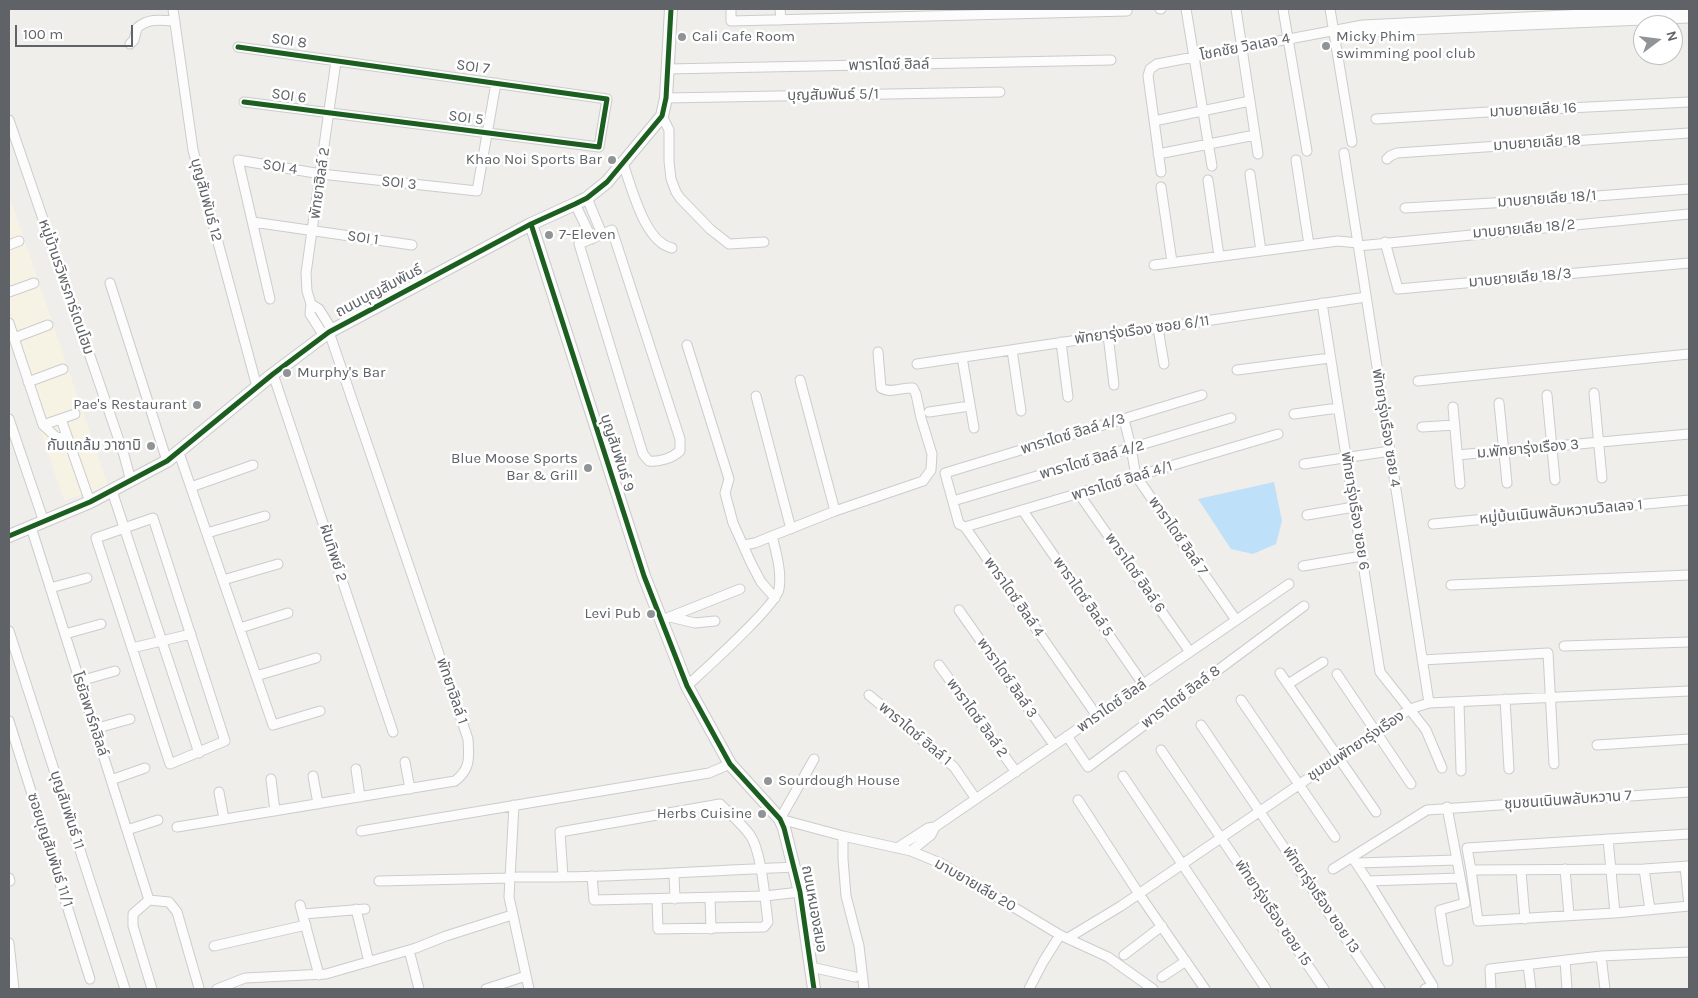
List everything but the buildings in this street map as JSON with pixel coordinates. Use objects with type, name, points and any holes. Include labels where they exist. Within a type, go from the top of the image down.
[{"type":"street","name":"บุญสัมพันธ์ 12","points":[[173,9],[193,150],[257,387]]},
{"type":"street","name":"ถนนบุญสัมพันธ์","points":[[9,536],[90,502],[131,482],[178,453],[273,374],[328,333],[531,224],[587,198],[607,182],[662,116],[666,98],[671,9]]},
{"type":"street","points":[[731,9],[731,21],[829,19],[879,13],[1127,10]]},
{"type":"street","points":[[780,9],[780,20]]},
{"type":"street","points":[[829,19],[830,9]]},
{"type":"street","points":[[1186,9],[1212,166]]},
{"type":"street","points":[[1236,9],[1258,154]]},
{"type":"street","points":[[1283,9],[1307,151]]},
{"type":"street","points":[[1330,9],[1352,142]]},
{"type":"street","name":"โชคชัย วิลเลจ 4","points":[[1154,121],[1148,76],[1150,69],[1157,64],[1333,30],[1363,32],[1687,9]]},
{"type":"street","name":"โชคชัย วิลเลจ 4","points":[[1579,18],[1689,18]]},
{"type":"street","points":[[130,44],[134,40],[137,28],[143,23],[154,20],[175,21]]},
{"type":"street","name":"SOI 8","points":[[238,46],[336,61]]},
{"type":"street","name":"พาราไดซ์ ฮิลล์","points":[[667,69],[1111,60]]},
{"type":"street","name":"SOI 7","points":[[336,61],[607,99],[598,147]]},
{"type":"street","name":"พัทยาฮิลล์ 2","points":[[328,333],[310,314],[311,304],[306,279],[336,61]]},
{"type":"street","points":[[488,133],[496,83]]},
{"type":"street","name":"บุญสัมพันธ์ 5/1","points":[[666,98],[1000,92]]},
{"type":"street","points":[[1161,172],[1154,121],[1250,101]]},
{"type":"street","name":"SOI 6","points":[[244,102],[330,114]]},
{"type":"street","name":"มาบยายเลีย 16","points":[[1376,119],[1689,102]]},
{"type":"street","name":"SOI 5","points":[[330,114],[598,147]]},
{"type":"street","points":[[662,116],[669,130],[671,179],[680,198],[710,229],[729,244],[764,242]]},
{"type":"street","name":"หมู่บ้านรวิพรการ์เดนโฮม","points":[[9,120],[124,455],[131,482]]},
{"type":"street","name":"SOI 3","points":[[321,174],[477,191],[488,133]]},
{"type":"street","name":"มาบยายเลีย 18","points":[[1387,159],[1397,153],[1689,133]]},
{"type":"street","points":[[1158,154],[1255,135]]},
{"type":"street","name":"พัทยารุ่งเรือง ซอย 4","points":[[1344,153],[1429,703]]},
{"type":"street","name":"SOI 4","points":[[253,222],[238,160],[321,174]]},
{"type":"street","points":[[1296,160],[1309,245]]},
{"type":"street","points":[[623,164],[647,226],[659,242],[672,248]]},
{"type":"street","points":[[1250,174],[1262,251]]},
{"type":"street","points":[[1208,180],[1219,256]]},
{"type":"street","points":[[1161,187],[1172,262]]},
{"type":"street","name":"มาบยายเลีย 18/1","points":[[1404,208],[1689,189]]},
{"type":"street","points":[[587,198],[602,234]]},
{"type":"street","points":[[575,204],[592,239]]},
{"type":"street","name":"มาบยายเลีย 18/2","points":[[1154,265],[1338,241],[1358,244],[1385,242],[1689,214]]},
{"type":"street","points":[[253,222],[270,298]]},
{"type":"street","name":"SOI 1","points":[[253,222],[412,245]]},
{"type":"street","name":"บุญสัมพันธ์ 9","points":[[531,224],[644,576],[666,618],[687,686]]},
{"type":"street","points":[[612,230],[680,439],[680,451],[662,460],[649,461],[643,454],[639,443],[579,244],[592,239],[612,230]]},
{"type":"street","points":[[9,245],[19,241]]},
{"type":"street","name":"มาบยายเลีย 18/3","points":[[1385,242],[1398,289],[1689,263]]},
{"type":"street","points":[[9,292],[34,283]]},
{"type":"street","points":[[110,283],[166,461]]},
{"type":"street","name":"พัทยารุ่งเรือง ซอย 6/11","points":[[917,364],[1366,297]]},
{"type":"street","name":"พัทยารุ่งเรือง ซอย 6","points":[[1322,303],[1380,672],[1426,730],[1442,768]]},
{"type":"street","points":[[9,323],[43,425],[56,437],[68,439]]},
{"type":"street","points":[[14,338],[48,325]]},
{"type":"street","points":[[1158,328],[1164,364]]},
{"type":"street","name":"พัทยาฮิลล์ 1","points":[[177,827],[455,781],[462,776],[470,761],[468,738],[328,333]]},
{"type":"street","points":[[1108,335],[1114,385]]},
{"type":"street","points":[[1060,342],[1068,397]]},
{"type":"street","points":[[687,345],[729,479],[725,493],[733,523],[761,582],[775,598]]},
{"type":"street","points":[[1012,350],[1021,411]]},
{"type":"street","points":[[744,546],[835,511],[923,481],[931,470],[932,454],[916,394],[912,388],[906,387],[888,391],[881,388],[878,352]]},
{"type":"street","points":[[1418,381],[1689,354]]},
{"type":"street","points":[[962,357],[974,428]]},
{"type":"street","points":[[1237,370],[1330,358]]},
{"type":"street","points":[[28,382],[63,369]]},
{"type":"street","name":"ฝันทิพย์ 2","points":[[273,374],[393,732]]},
{"type":"street","points":[[800,380],[835,511]]},
{"type":"street","points":[[1594,393],[1602,478]]},
{"type":"street","name":"พาราไดซ์ ฮิลล์ 4/3","points":[[945,473],[1202,395]]},
{"type":"street","points":[[1547,395],[1555,480]]},
{"type":"street","points":[[756,396],[791,529]]},
{"type":"street","points":[[1499,403],[1506,483]]},
{"type":"street","points":[[928,412],[970,406]]},
{"type":"street","points":[[1453,407],[1460,484]]},
{"type":"street","points":[[1294,414],[1338,408]]},
{"type":"street","points":[[43,425],[75,414]]},
{"type":"street","points":[[61,418],[90,502]]},
{"type":"street","name":"พาราไดซ์ ฮิลล์ 4/2","points":[[952,501],[1231,418]]},
{"type":"street","points":[[9,419],[44,522]]},
{"type":"street","name":"พาราไดซ์ ฮิลล์ 7","points":[[1124,419],[1136,476],[1236,620]]},
{"type":"street","points":[[1422,427],[1455,425]]},
{"type":"street","name":"พาราไดซ์ ฮิลล์ 4/1","points":[[965,527],[1278,434]]},
{"type":"street","name":"ม.พัทยารุ่งเรือง 3","points":[[1458,455],[1689,434]]},
{"type":"street","points":[[1304,464],[1346,456],[1390,451]]},
{"type":"street","points":[[178,453],[192,487],[273,725],[320,711]]},
{"type":"street","points":[[192,487],[253,465]]},
{"type":"street","name":"พาราไดซ์ ฮิลล์ 4","points":[[945,473],[959,524],[965,527],[1097,716]]},
{"type":"street","points":[[112,491],[199,753]]},
{"type":"street","name":"พาราไดซ์ ฮิลล์ 6","points":[[1079,494],[1190,652]]},
{"type":"street","name":"หมู่บ้นเนินพลับหวานวิลเลจ 1","points":[[1433,524],[1689,500]]},
{"type":"street","points":[[1307,515],[1354,507]]},
{"type":"street","name":"พาราไดซ์ ฮิลล์ 5","points":[[1023,511],[1143,684]]},
{"type":"street","points":[[208,534],[265,516]]},
{"type":"street","points":[[153,518],[191,634],[225,741],[170,764],[96,538],[153,518]]},
{"type":"street","name":"โรยัลพาร์กฮิลล์","points":[[31,527],[149,900]]},
{"type":"street","points":[[687,686],[766,610],[780,591],[778,561],[772,536]]},
{"type":"street","points":[[1303,566],[1362,556]]},
{"type":"street","points":[[224,580],[278,564]]},
{"type":"street","points":[[1451,585],[1689,575]]},
{"type":"street","points":[[50,588],[87,578]]},
{"type":"street","name":"พาราไดซ์ ฮิลล์","points":[[897,848],[928,828],[935,827],[1289,584]]},
{"type":"street","points":[[666,618],[740,590]]},
{"type":"street","name":"พาราไดซ์ ฮิลล์ 8","points":[[1067,736],[1088,767],[1304,606]]},
{"type":"street","name":"พาราไดซ์ ฮิลล์ 3","points":[[959,610],[1054,745]]},
{"type":"street","points":[[240,628],[288,613]]},
{"type":"street","points":[[666,618],[695,623],[715,621]]},
{"type":"street","points":[[65,634],[101,624]]},
{"type":"street","name":"บุญสัมพันธ์ 11","points":[[9,631],[125,989]]},
{"type":"street","points":[[132,648],[191,634]]},
{"type":"street","points":[[1564,646],[1689,642]]},
{"type":"street","points":[[1422,660],[1548,653],[1554,764]]},
{"type":"street","points":[[256,676],[316,658]]},
{"type":"street","points":[[1288,684],[1323,662]]},
{"type":"street","name":"พาราไดซ์ ฮิลล์ 2","points":[[939,665],[1016,772]]},
{"type":"street","points":[[80,681],[115,671]]},
{"type":"street","points":[[1280,673],[1376,812]]},
{"type":"street","points":[[1337,674],[1411,784]]},
{"type":"street","name":"ถนนหนองสมอ","points":[[687,686],[730,764],[780,819],[795,867],[814,989]]},
{"type":"street","name":"ชุมชนพัทยารุ่งเรือง","points":[[1064,937],[1139,894],[1410,709],[1429,703],[1689,691]]},
{"type":"street","name":"พาราไดซ์ ฮิลล์ 1","points":[[869,695],[954,766],[976,799]]},
{"type":"street","points":[[1241,700],[1335,836]]},
{"type":"street","points":[[1505,700],[1509,769]]},
{"type":"street","points":[[1459,702],[1461,771]]},
{"type":"street","points":[[94,729],[130,718]]},
{"type":"street","name":"ซอยบุญสัมพันธ์ 11/1","points":[[9,721],[90,979]]},
{"type":"street","name":"พัทยารุ่งเรือง ซอย 13","points":[[1201,725],[1380,989]]},
{"type":"street","points":[[1597,745],[1689,739]]},
{"type":"street","name":"พัทยารุ่งเรือง ซอย 15","points":[[1161,750],[1324,989]]},
{"type":"street","points":[[780,819],[814,759]]},
{"type":"street","points":[[405,762],[410,789]]},
{"type":"street","points":[[361,831],[709,773],[730,764]]},
{"type":"street","points":[[111,780],[145,768]]},
{"type":"street","points":[[356,769],[360,797]]},
{"type":"street","points":[[313,776],[318,804]]},
{"type":"street","points":[[1123,776],[1266,989]]},
{"type":"street","points":[[271,780],[275,811]]},
{"type":"street","points":[[219,792],[224,820]]},
{"type":"street","name":"ชุมชนเนินพลับหวาน 7","points":[[1333,869],[1355,860],[1427,810],[1447,807],[1689,792]]},
{"type":"street","points":[[1078,800],[1139,894],[1205,989]]},
{"type":"street","points":[[514,804],[513,877],[509,897],[529,989]]},
{"type":"street","points":[[563,877],[560,832],[720,804],[751,836],[760,869],[768,922],[764,927],[658,929],[657,899]]},
{"type":"street","points":[[1447,807],[1465,903],[1440,910],[1448,961]]},
{"type":"street","name":"มาบยายเลีย 20","points":[[780,819],[843,836],[911,851],[942,864],[1064,937],[1108,957],[1153,989]]},
{"type":"street","points":[[127,830],[158,820]]},
{"type":"street","name":"พาราไดซ์ ฮิลล์","points":[[911,851],[931,835],[935,827]]},
{"type":"street","points":[[1471,870],[1644,869],[1687,866],[1689,906],[1478,922],[1467,848],[1689,834]]},
{"type":"street","points":[[843,836],[846,896],[859,946],[864,989]]},
{"type":"street","points":[[1608,839],[1615,913]]},
{"type":"street","points":[[1355,860],[1457,860]]},
{"type":"street","points":[[1355,860],[1433,986],[1425,989]]},
{"type":"street","points":[[379,881],[674,874],[795,867]]},
{"type":"street","points":[[1565,869],[1569,916]]},
{"type":"street","points":[[1644,869],[1650,910]]},
{"type":"street","points":[[1521,871],[1525,919]]},
{"type":"street","points":[[674,874],[675,899]]},
{"type":"street","points":[[592,876],[594,900],[765,896],[800,892]]},
{"type":"street","points":[[1368,881],[1460,878]]},
{"type":"street","points":[[710,898],[711,929]]},
{"type":"street","points":[[152,989],[133,926],[133,914],[149,900],[169,902],[177,912],[199,988]]},
{"type":"street","points":[[319,975],[301,909],[360,909],[369,962]]},
{"type":"street","points":[[218,989],[232,986],[245,978],[326,974],[409,950],[512,916]]},
{"type":"street","points":[[214,946],[306,925]]},
{"type":"street","points":[[1124,955],[1162,926]]},
{"type":"street","points":[[1029,989],[1043,962],[1064,937]]},
{"type":"street","points":[[9,943],[14,989]]},
{"type":"street","points":[[409,950],[419,989]]},
{"type":"street","points":[[1491,989],[1490,968],[1601,956],[1689,952]]},
{"type":"street","points":[[1601,956],[1606,989]]},
{"type":"street","points":[[1565,960],[1568,989]]},
{"type":"street","points":[[1162,977],[1186,962]]},
{"type":"street","points":[[1528,965],[1531,989]]},
{"type":"street","points":[[811,967],[854,976]]},
{"type":"street","points":[[486,989],[526,976]]},
{"type":"shaded area","points":[[9,195],[108,486],[64,500],[9,337]]},
{"type":"water","points":[[1274,482],[1282,521],[1276,544],[1253,554],[1231,549],[1198,499]]},
{"type":"cycle path","points":[[9,536],[90,502],[167,461],[273,374],[329,332],[531,224],[587,198],[607,182],[662,116],[666,98],[671,9]]},
{"type":"cycle path","points":[[238,47],[607,99],[599,147],[244,102]]},
{"type":"cycle path","points":[[531,224],[644,576],[687,686],[730,764],[780,819],[784,828],[800,892],[814,989]]},
{"type":"place","name":"Cali Cafe Room","points":[[682,37]]},
{"type":"place","name":"Micky Phim swimming pool club","points":[[1326,46]]},
{"type":"place","name":"Khao Noi Sports Bar","points":[[612,160]]},
{"type":"place","name":"7-Eleven","points":[[549,235]]},
{"type":"place","name":"Murphy's Bar","points":[[287,373]]},
{"type":"place","name":"Pae's Restaurant","points":[[197,405]]},
{"type":"place","name":"กับแกล้ม วาซาบิ","points":[[151,446]]},
{"type":"place","name":"Blue Moose Sports Bar & Grill","points":[[588,468]]},
{"type":"place","name":"Levi Pub","points":[[651,614]]},
{"type":"place","name":"Sourdough House","points":[[768,781]]},
{"type":"place","name":"Herbs Cuisine","points":[[762,814]]}]
